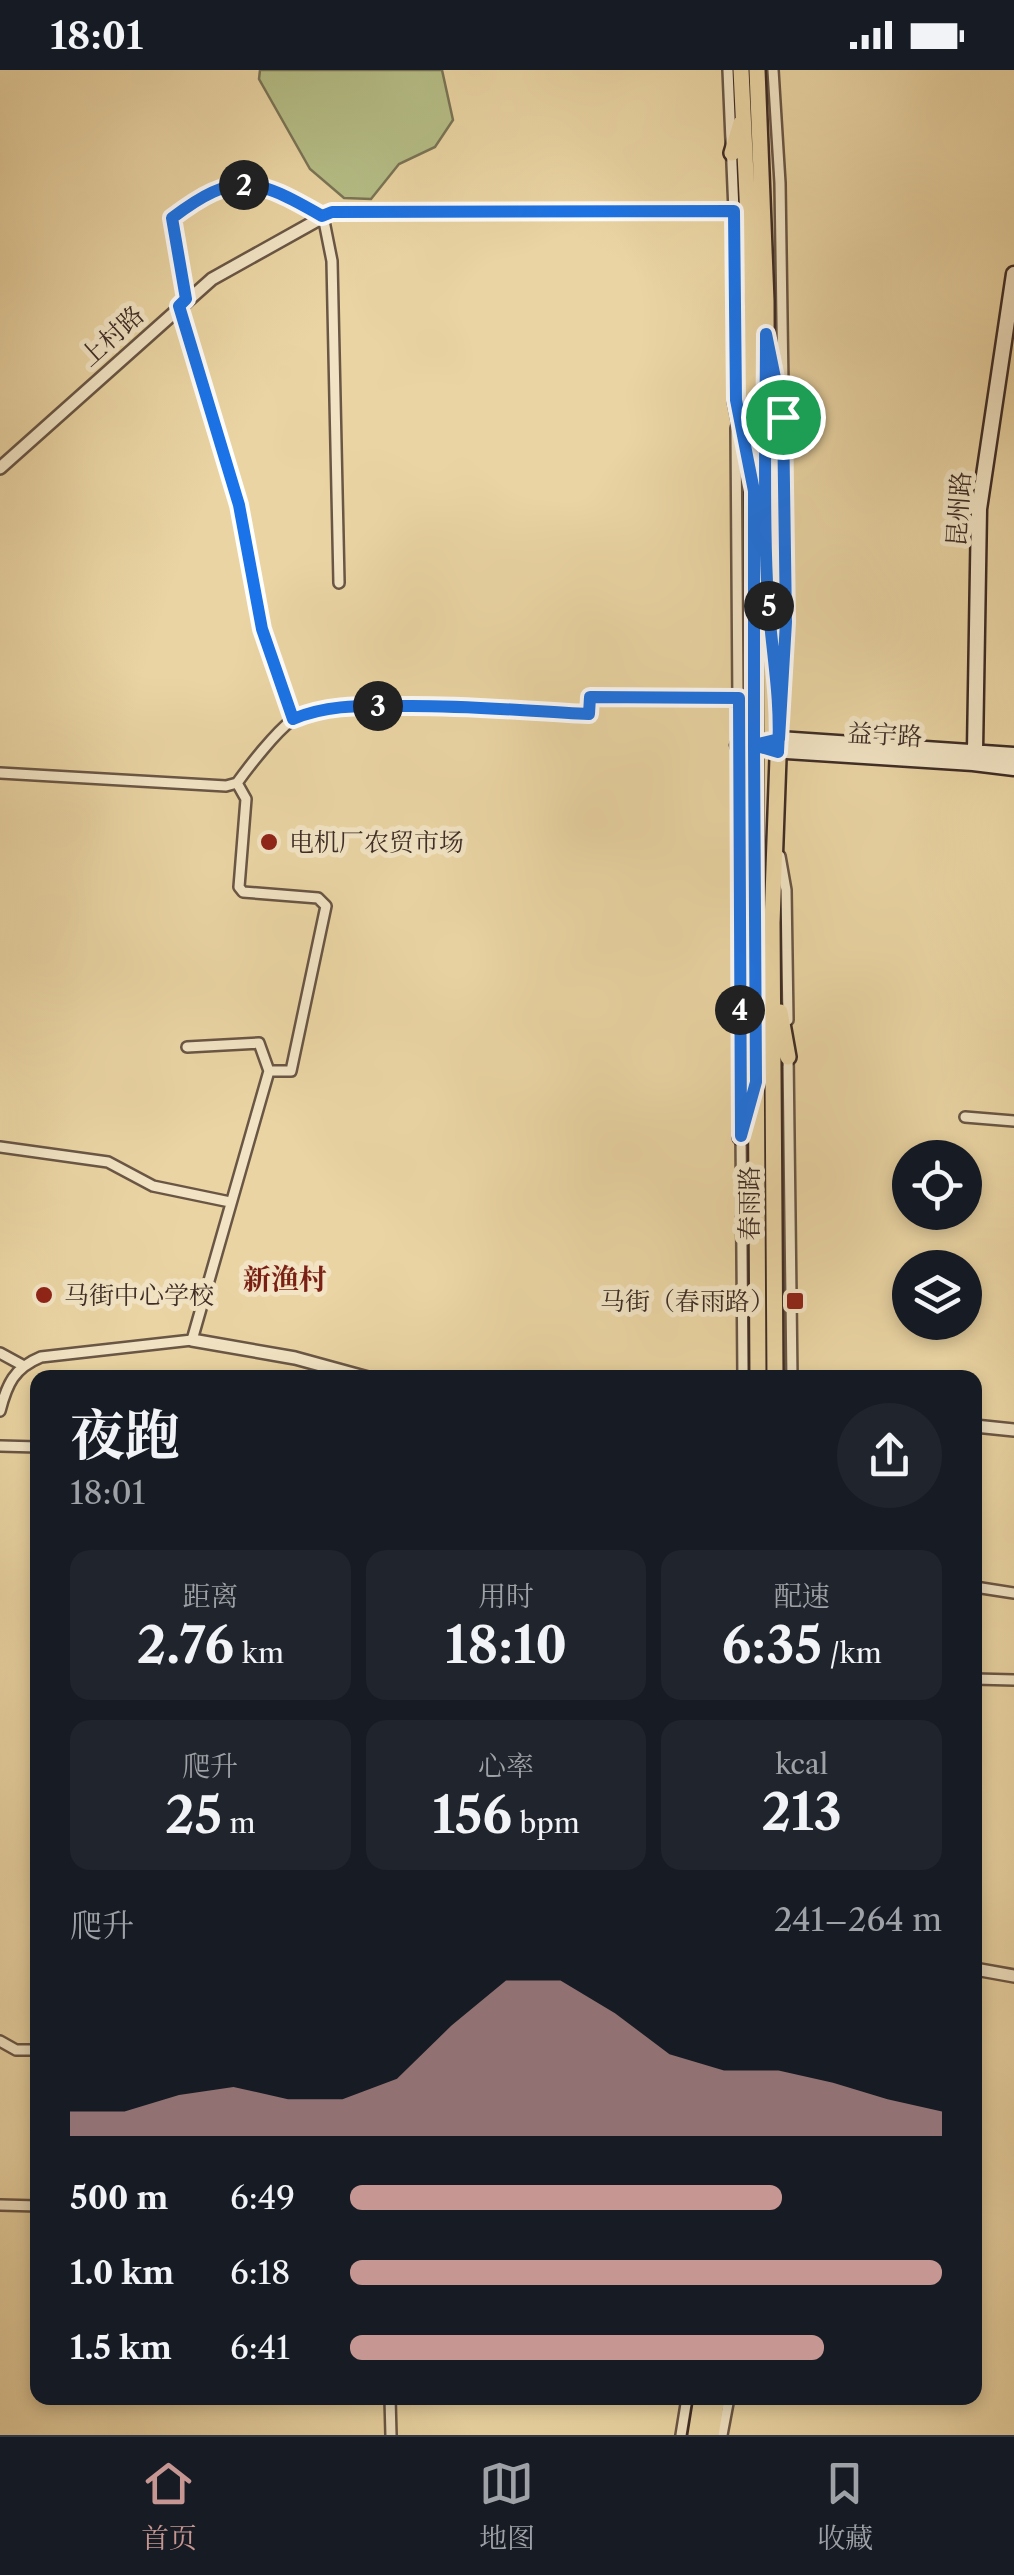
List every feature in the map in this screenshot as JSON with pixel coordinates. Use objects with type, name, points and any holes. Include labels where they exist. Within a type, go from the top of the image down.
[{"type":"main road","name":"春雨路","points":[[741,70],[752,282],[754,491],[746,745],[756,1082],[758,1370]]},
{"type":"main road","name":"春雨路","points":[[756,70],[766,334],[767,584],[780,703],[772,966],[775,1370]]},
{"type":"main road","points":[[732,153],[744,109]]},
{"type":"main road","name":"昆州路","points":[[974,750],[979,508],[1014,274]]},
{"type":"main road","points":[[766,334],[783,417]]},
{"type":"main road","points":[[736,400],[754,491]]},
{"type":"main road","name":"益宁路","points":[[746,745],[1014,754]]},
{"type":"main road","name":"益宁路","points":[[778,745],[1014,768]]},
{"type":"main road","points":[[772,966],[788,1057]]},
{"type":"main road","points":[[741,1136],[756,1082]]},
{"type":"main road","points":[[696,2435],[701,2405]]},
{"type":"main road","points":[[711,2435],[722,2405]]},
{"type":"street","points":[[728,70],[734,211],[739,698],[746,745],[741,1136],[743,1370]]},
{"type":"street","points":[[773,70],[780,183],[786,622],[780,703]]},
{"type":"street","points":[[293,719],[262,629],[239,505],[183,302],[172,218],[204,194],[231,183],[265,188],[322,216],[332,261],[338,583]]},
{"type":"street","name":"上村路","points":[[0,468],[212,279],[332,212],[734,211]]},
{"type":"street","points":[[0,773],[226,786],[237,783],[293,719],[319,708],[452,706],[589,714],[590,697],[739,698]]},
{"type":"street","points":[[237,783],[246,798],[239,887],[243,892],[318,898],[326,906],[292,1071],[268,1071]]},
{"type":"street","points":[[777,837],[786,890],[792,1370]]},
{"type":"street","points":[[187,1047],[259,1043],[268,1071],[192,1340]]},
{"type":"street","points":[[965,1117],[1014,1121]]},
{"type":"street","points":[[0,1147],[108,1162],[153,1186],[230,1202]]},
{"type":"street","points":[[0,1411],[5,1392],[22,1365],[41,1358],[192,1340],[339,1370]]},
{"type":"street","points":[[0,1353],[22,1365]]},
{"type":"street","points":[[982,1427],[1014,1430]]},
{"type":"street","points":[[0,1446],[30,1448]]},
{"type":"street","points":[[982,1588],[1014,1594]]},
{"type":"street","points":[[982,1678],[1014,1680]]},
{"type":"street","points":[[982,1971],[1014,1976]]},
{"type":"street","points":[[0,2041],[16,2050],[30,2050]]},
{"type":"street","points":[[0,2205],[30,2206]]},
{"type":"street","points":[[390,2405],[391,2435]]},
{"type":"street","points":[[681,2435],[686,2405]]},
{"type":"green space","points":[[260,70],[442,70],[453,120],[435,147],[399,164],[371,199],[344,198],[310,169],[259,79]]},
{"type":"green space","points":[[742,800],[748,1076],[745,1094]]},
{"type":"green space","points":[[746,1137],[750,1367],[747,1369],[744,1158]]},
{"type":"place","name":"电机厂农贸市场","points":[[269,842]]},
{"type":"place","name":"马街中心学校","points":[[44,1295]]},
{"type":"place","name":"马街（春雨路）","points":[[795,1301]]},
{"type":"district","name":"新渔村","points":[[285,1279]]},
{"type":"route","points":[[783,417],[766,334],[767,584],[780,703],[779,739],[778,752],[754,745],[756,1082],[741,1136],[739,698],[590,697],[589,714],[452,706],[338,706],[319,708],[293,719],[262,629],[239,505],[179,306],[186,299],[172,218],[204,194],[231,183],[265,188],[322,216],[332,212],[734,211],[736,400],[754,491],[754,745],[779,739],[786,622],[783,417]]}]
